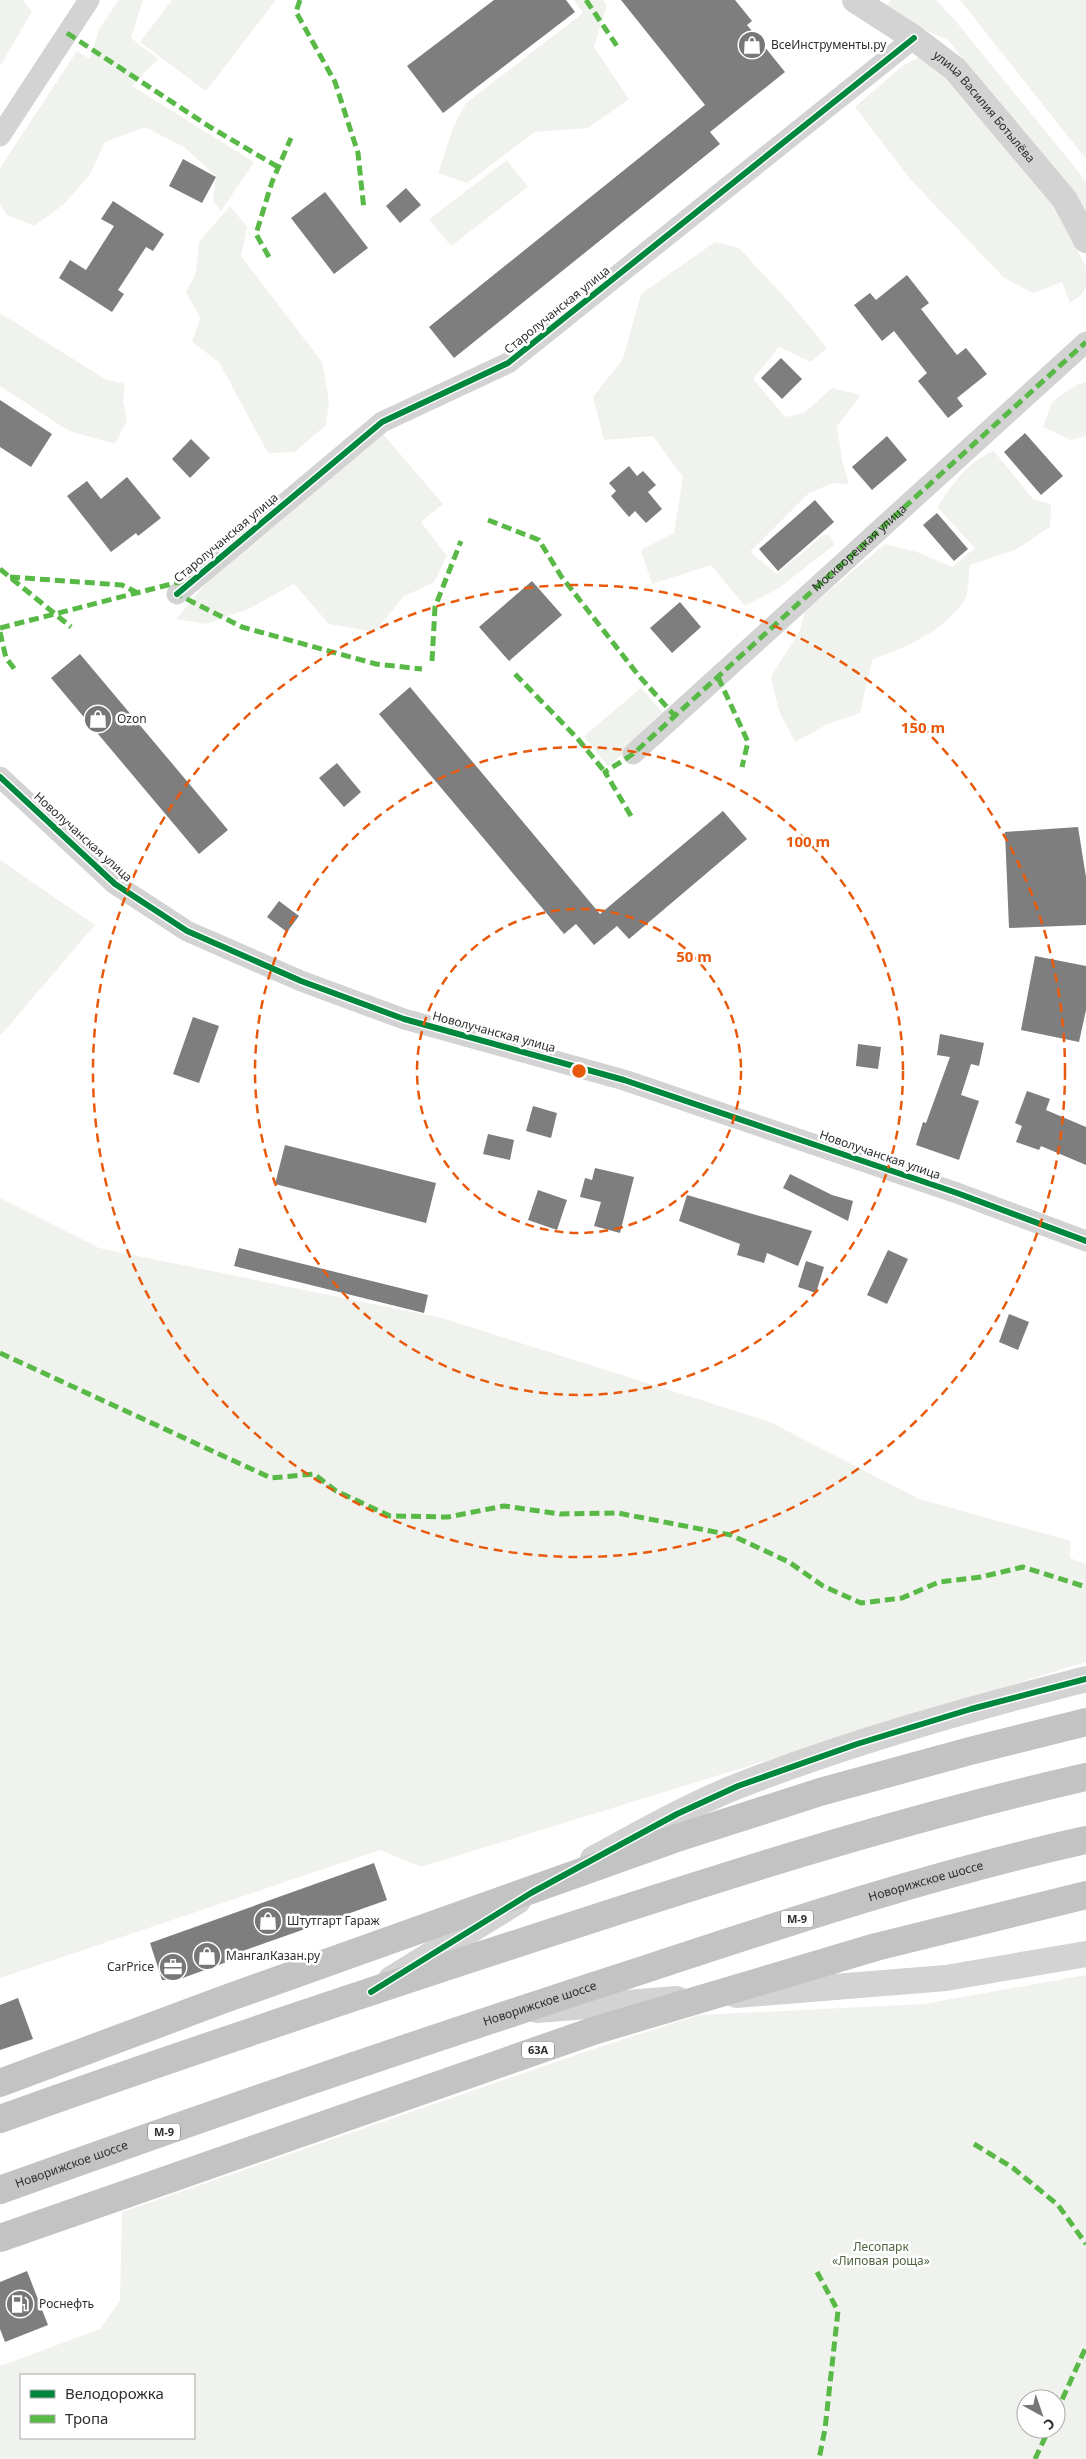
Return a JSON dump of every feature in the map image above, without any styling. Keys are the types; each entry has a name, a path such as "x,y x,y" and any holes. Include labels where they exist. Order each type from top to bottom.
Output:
{"highway":[{"path":"0,2083 232,1997 674,1839 830,1790 970,1751 1086,1722"},
{"path":"0,2119 370,1992 752,1868 923,1819 1086,1778"},
{"name":"Новорижское шоссе","path":"0,2190 511,2012 825,1910 1038,1850 1086,1840"},
{"name":"63A","path":"0,2238 593,2031 876,1947 1086,1895"}],"street":[{"path":"0,136 89,0"},
{"name":"улица Василия Ботылёва","path":"855,0 914,38 955,69 1065,200 1086,240"},
{"name":"Старолучанская улица","path":"178,594 382,422 508,363 914,38"},
{"name":"Москворецкая улица","path":"633,754 1086,342"},
{"name":"Новолучанская улица","path":"0,777 114,884 187,931 301,981 404,1019 624,1080 948,1190 1086,1241"},
{"path":"370,1992 539,1888 677,1814 738,1786 857,1744 971,1709 1086,1679"},
{"path":"511,2012 946,1978 1086,1954"}],"green space":[{"path":"0,0 23,0 32,12 0,66"},
{"path":"119,0 143,0 131,38 158,59 132,86 254,162 221,211 213,201 216,176 184,147 145,127 105,142 89,176 64,204 34,226 7,215 0,204 0,168 77,51 90,59 99,29"},
{"path":"172,0 276,0 206,91 140,42"},
{"path":"574,0 603,0 607,5 594,47 629,99 588,128 535,132 467,183 438,173 453,128 466,103 583,13"},
{"path":"891,0 936,0 954,19 1086,181 1086,226 1068,196 948,40 919,27 886,6"},
{"path":"960,0 1086,0 1086,159"},
{"path":"920,57 947,74 1052,202 1086,267 1086,287 1081,295 1070,303 1062,282 1033,293 1004,278 911,180 855,107 904,65"},
{"path":"507,160 528,187 451,246 429,219"},
{"path":"230,206 247,227 241,256 322,362 329,401 326,425 295,452 268,453 219,362 192,342 200,318 186,292 196,273 199,242"},
{"path":"715,242 739,248 791,304 827,348 811,362 779,347 753,379 785,417 804,413 832,388 861,395 837,426 842,460 849,484 833,483 809,493 750,552 777,574 823,535 830,535 834,545 779,588 745,606 711,565 652,584 641,550 674,533 683,477 653,436 604,440 593,397 623,359 641,294"},
{"path":"0,313 105,379 125,384 123,401 127,421 115,444 69,431 0,386"},
{"path":"1086,382 1086,436 1071,440 1043,427 1052,402 1076,385"},
{"path":"383,434 443,504 421,522 447,556 434,582 403,597 375,632 329,624 294,584 248,609 206,624 176,619 212,576"},
{"path":"994,451 1033,499 1051,504 1050,527 1017,549 970,565 965,599 947,621 911,644 872,660 860,713 828,724 795,742 779,711 771,677 800,630 805,611 885,544 917,552 952,567 975,548 937,507 968,467"},
{"path":"641,688 666,716 608,766 584,736"},
{"path":"0,860 95,925 0,1036"},
{"path":"0,1198 99,1248 442,1318 770,1422 919,1499 1071,1541 1070,1558 1086,1564 1086,1662 421,1867 380,1850 0,1978"},
{"name":"Лесопарк «Липовая роща»","path":"1086,1975 1086,2459 0,2459 0,2366 100,2329 120,2301 122,2212 602,2046 699,2015 923,2004"}],"building":[{"path":"494,0 566,0 575,12 443,113 407,66"},
{"path":"621,0 735,0 752,21 747,25 785,72 710,132 720,144 454,358 429,327 705,105"},
{"path":"183,159 216,177 202,203 169,186"},
{"path":"406,188 421,205 400,223 386,206"},
{"path":"325,192 368,248 334,274 291,218"},
{"path":"113,201 164,234 153,251 146,247 118,290 124,294 112,312 59,278 70,260 86,270 114,226 101,219"},
{"path":"907,275 929,303 921,309 957,355 966,348 987,374 957,398 963,406 948,418 918,381 927,373 894,331 882,341 854,305 870,293 876,300"},
{"path":"781,358 802,379 782,399 761,378"},
{"path":"0,400 52,434 31,467 0,447"},
{"path":"1025,433 1063,476 1041,495 1004,452"},
{"path":"887,436 907,460 872,490 852,467"},
{"path":"191,439 210,458 190,478 172,459"},
{"path":"629,466 637,476 643,471 656,485 648,492 662,509 646,523 635,511 629,517 611,496 616,491 609,483"},
{"path":"127,477 161,518 138,536 136,533 111,552 67,496 87,481 101,499"},
{"path":"815,500 834,522 778,571 759,549"},
{"path":"937,513 968,549 954,561 923,525"},
{"path":"532,581 562,615 509,661 479,627"},
{"path":"680,602 701,627 672,653 650,628"},
{"path":"80,654 228,830 199,854 51,678"},
{"path":"410,687 600,914 723,811 747,839 629,939 617,926 594,945 576,924 564,934 379,714"},
{"path":"337,763 361,792 344,807 319,778"},
{"path":"1078,827 1086,877 1086,925 1009,928 1005,832"},
{"path":"279,901 299,916 287,932 267,917"},
{"path":"1035,956 1086,966 1086,1010 1079,1042 1021,1030"},
{"path":"193,1017 219,1026 199,1083 173,1074"},
{"path":"940,1034 984,1043 979,1066 971,1064 961,1095 979,1101 959,1160 916,1145 923,1122 926,1123 950,1057 937,1055"},
{"path":"858,1044 881,1047 878,1069 856,1066"},
{"path":"1027,1091 1050,1099 1046,1110 1086,1127 1086,1165 1041,1146 1039,1150 1016,1142 1022,1126 1015,1123"},
{"path":"533,1106 557,1113 551,1138 526,1131"},
{"path":"488,1134 514,1140 510,1160 483,1154"},
{"path":"285,1145 436,1183 426,1223 275,1184"},
{"path":"595,1168 634,1177 620,1233 594,1226 601,1202 580,1197 585,1178 592,1180"},
{"path":"790,1174 832,1195 853,1201 848,1221 783,1188"},
{"path":"538,1190 567,1200 557,1230 528,1220"},
{"path":"687,1195 812,1231 798,1266 767,1253 764,1263 737,1255 740,1244 679,1221"},
{"path":"239,1248 428,1295 424,1313 234,1266"},
{"path":"888,1250 908,1259 887,1304 867,1295"},
{"path":"806,1261 824,1267 816,1293 798,1287"},
{"path":"1009,1314 1029,1322 1018,1350 999,1342"},
{"name":"Штутгарт Гараж","path":"374,1863 387,1900 240,1952 224,1963 180,1979 162,1980 150,1943"},
{"path":"18,1998 33,2039 0,2050 0,2005"},
{"name":"Роснефть","path":"27,2271 48,2325 5,2342 0,2329 0,2282"}],"marked path":[{"path":"300,0 296,12 335,82 358,153 364,210"},
{"path":"586,0 617,46"},
{"path":"67,33 210,127 278,167"},
{"path":"269,257 256,234 272,182 291,138"},
{"path":"631,816 605,772 633,754 1086,342"},
{"path":"488,520 539,540 561,576 639,676 675,716"},
{"path":"432,661 435,607 461,541"},
{"path":"0,569 71,627"},
{"path":"10,577 122,585 138,593"},
{"path":"0,628 191,579"},
{"path":"180,591 177,594 242,627 376,664 422,669"},
{"path":"0,632 6,658 17,672"},
{"path":"515,674 577,738 605,772"},
{"path":"718,677 748,742 742,767"},
{"path":"0,1353 271,1478 314,1474 336,1491 390,1516 448,1517 504,1506 560,1514 618,1513 731,1535 789,1562 823,1586 861,1603 902,1598 939,1582 981,1577 1023,1567 1086,1587"},
{"path":"974,2144 1013,2168 1058,2205 1086,2244"},
{"path":"817,2272 838,2311 825,2429 819,2459"},
{"path":"1066,2391 1086,2347"},
{"path":"1035,2459 1044,2439"}],"cycle path":[{"path":"177,594 382,422 508,363 914,38"},
{"path":"0,777 115,884 187,931 301,981 404,1019 624,1080 957,1193 1086,1241"},
{"path":"371,1992 531,1893 677,1814 738,1786 857,1744 971,1709 1086,1679"}],"place":[{"name":"ВсеИнструменты.ру","path":"752,45"},
{"name":"Ozon","path":"98,719"},
{"name":"Штутгарт Гараж","path":"268,1921"},
{"name":"МангалКазан.ру","path":"207,1956"},
{"name":"CarPrice","path":"173,1967"},
{"name":"Роснефть","path":"20,2304"}]}
